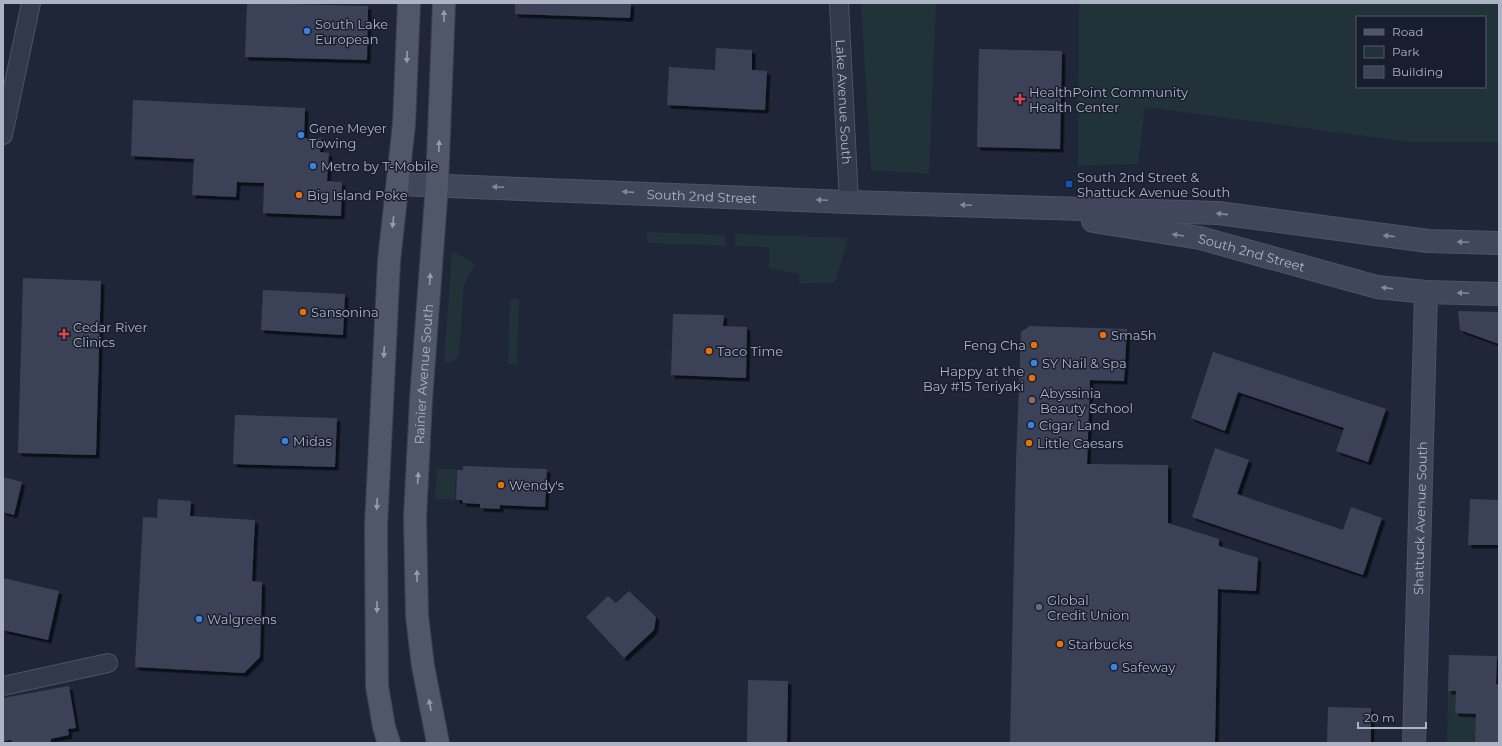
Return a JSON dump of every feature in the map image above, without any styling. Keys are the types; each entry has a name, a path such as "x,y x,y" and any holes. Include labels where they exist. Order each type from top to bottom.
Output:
{"main road":[{"path":"389,743 384,727 377,686 376,526 388,268 404,124 409,3"},
{"name":"Rainier Avenue South","path":"438,743 423,666 417,616 415,517 422,393 437,185 444,3"},
{"name":"South 2nd Street","path":"398,184 849,202 1218,213 1428,241 1499,244"},
{"name":"South 2nd Street","path":"1005,206 1200,238 1377,286 1426,292 1499,294"},
{"name":"Shattuck Avenue South","path":"1414,743 1426,292"}],"street":[{"path":"3,135 31,3"},
{"name":"Lake Avenue South","path":"839,3 849,202"},
{"path":"3,686 108,663"}],"green space":[{"path":"861,3 936,3 929,174 871,170"},
{"path":"1079,3 1499,3 1499,142 1410,142 1145,107 1138,164 1078,166"},
{"path":"647,232 725,235 725,246 647,243"},
{"path":"735,234 848,238 835,282 799,284 799,274 771,268 769,266 769,247 736,246"},
{"path":"452,251 475,264 464,285 459,354 453,361 444,362"},
{"path":"510,299 519,299 517,364 508,364"},
{"path":"437,469 456,469 455,500 435,499"},
{"path":"1448,691 1456,691 1455,713 1476,714 1475,743 1447,743"}],"building":[{"name":"South Lake European","path":"247,3 368,6 367,60 245,57"},
{"path":"515,3 631,3 630,18 515,14"},
{"path":"716,48 752,50 752,70 767,71 765,110 667,105 669,67 715,70"},
{"name":"HealthPoint Community Health Center","path":"979,49 1062,51 1060,149 977,147"},
{"path":"133,100 305,108 304,138 321,138 320,152 329,153 327,181 342,182 341,216 263,213 264,183 237,182 236,197 192,195 194,159 131,156"},
{"path":"23,278 101,281 96,455 18,453"},
{"name":"Sansonina","path":"263,290 345,294 343,335 261,330"},
{"path":"1458,311 1499,312 1499,344 1460,330"},
{"name":"Taco Time","path":"673,314 724,315 723,326 747,327 746,378 671,375"},
{"name":"Safeway","path":"1030,326 1127,329 1124,381 1090,380 1087,464 1168,465 1168,523 1219,539 1219,546 1258,558 1256,591 1218,589 1215,743 1010,743 1016,463 1021,332"},
{"path":"1213,352 1386,409 1368,462 1336,451 1344,428 1238,392 1225,431 1191,418"},
{"name":"Midas","path":"235,415 337,418 335,467 233,464"},
{"path":"1215,448 1249,460 1237,494 1343,530 1351,507 1382,518 1363,575 1192,517"},
{"name":"Wendy's","path":"463,466 547,469 545,507 500,505 500,509 480,508 480,504 463,503 462,500 456,500 457,470 463,470"},
{"path":"3,477 22,482 14,515 3,512"},
{"name":"Walgreens","path":"158,499 191,501 190,516 255,520 252,581 262,582 260,657 244,673 135,667 143,517 157,518"},
{"path":"1470,499 1499,500 1499,545 1468,545"},
{"path":"3,578 59,591 48,640 3,630"},
{"path":"629,591 656,617 654,630 624,658 586,617 608,596 616,603"},
{"path":"1449,655 1497,656 1496,684 1499,685 1499,743 1475,743 1476,714 1455,713 1456,691 1448,691"},
{"path":"748,680 788,681 787,743 747,743"},
{"path":"69,686 76,728 68,729 69,735 51,739 51,742 48,743 12,743 11,740 3,741 3,698"},
{"path":"1328,707 1371,708 1371,743 1327,743"}],"place":[{"name":"South Lake European","path":"307,31"},
{"name":"HealthPoint Community Health Center","path":"1020,99"},
{"name":"Gene Meyer Towing","path":"301,135"},
{"name":"Metro by T-Mobile","path":"313,166"},
{"name":"South 2nd Street & Shattuck Avenue South","path":"1069,184"},
{"name":"Big Island Poke","path":"299,195"},
{"name":"Sansonina","path":"303,312"},
{"name":"Cedar River Clinics","path":"64,334"},
{"name":"Sma5h","path":"1103,335"},
{"name":"Feng Cha","path":"1034,345"},
{"name":"Taco Time","path":"709,351"},
{"name":"SY Nail & Spa","path":"1034,363"},
{"name":"Happy at the Bay #15 Teriyaki","path":"1032,378"},
{"name":"Abyssinia Beauty School","path":"1032,400"},
{"name":"Cigar Land","path":"1031,425"},
{"name":"Midas","path":"285,441"},
{"name":"Little Caesars","path":"1029,443"},
{"name":"Wendy's","path":"501,485"},
{"name":"Global Credit Union","path":"1039,607"},
{"name":"Walgreens","path":"199,619"},
{"name":"Starbucks","path":"1060,644"},
{"name":"Safeway","path":"1114,667"}]}
